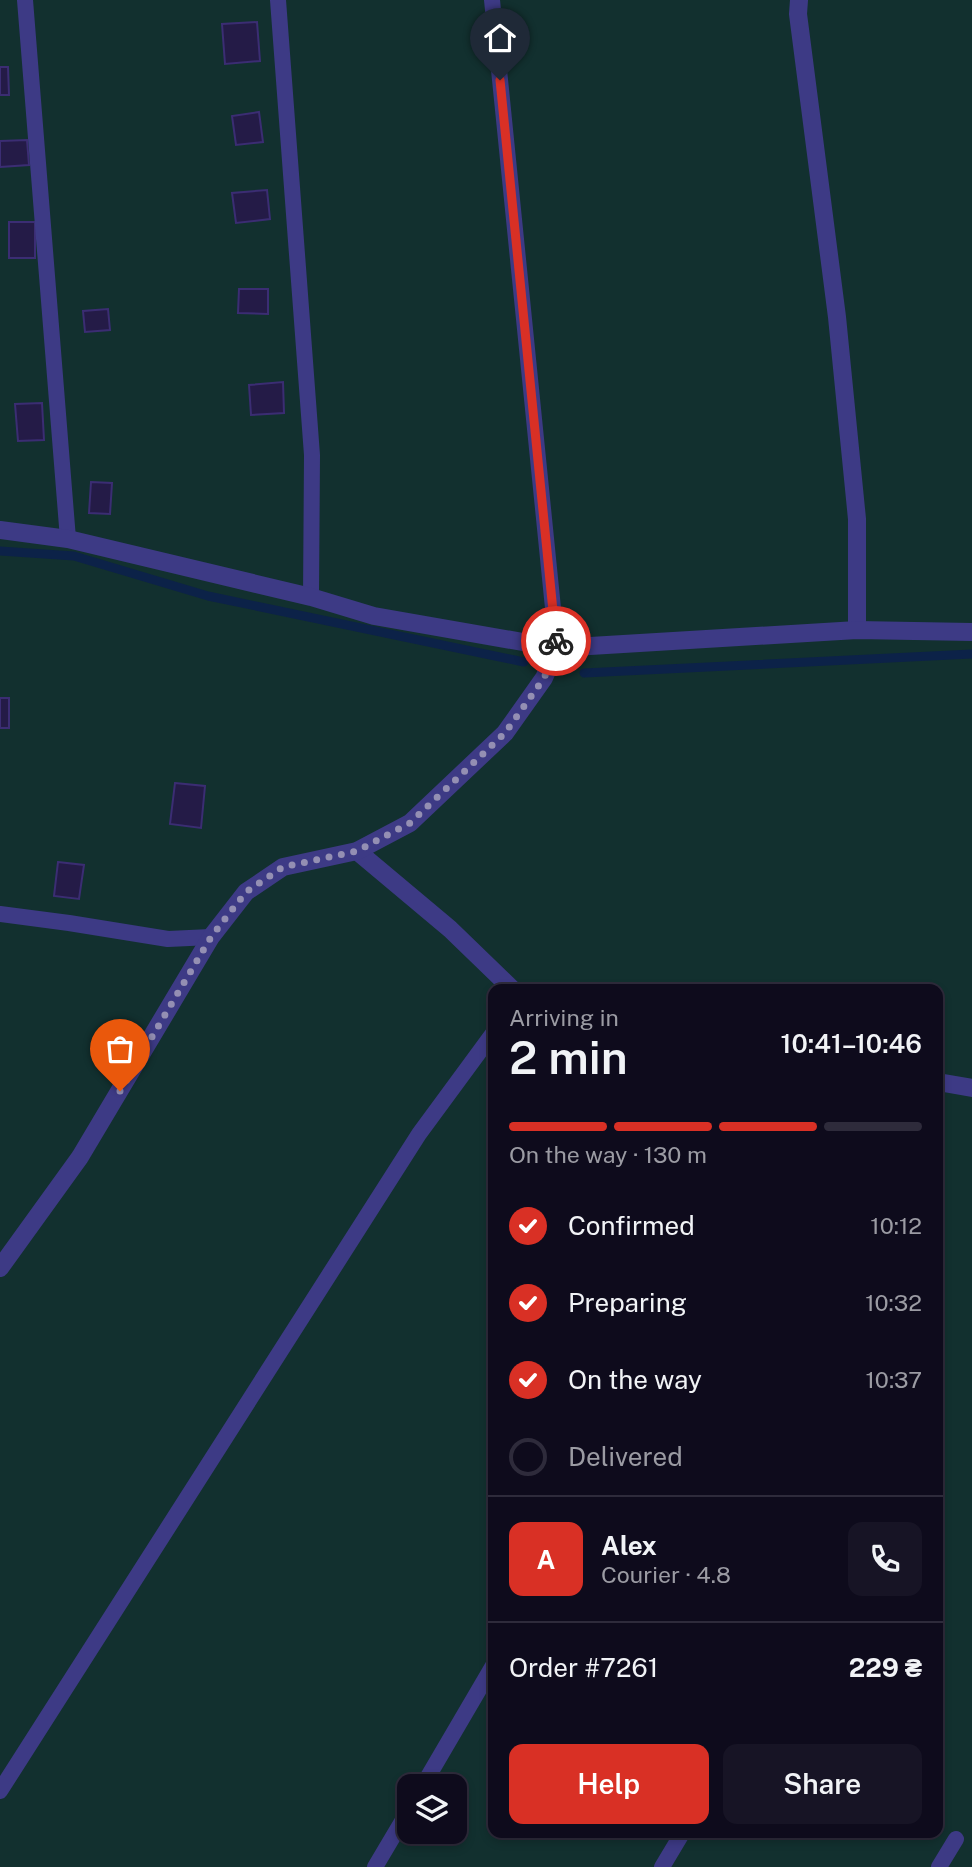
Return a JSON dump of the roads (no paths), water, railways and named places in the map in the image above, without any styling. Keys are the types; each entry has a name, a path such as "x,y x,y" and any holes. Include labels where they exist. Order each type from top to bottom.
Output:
{"street":[{"path":"799,0 798,14 836,317 857,519 857,630"},
{"path":"0,530 68,539 311,597 374,616 557,648 857,630 972,632"},
{"path":"0,1268 80,1157 211,937 246,892 283,867 357,851 410,823 505,733 544,678 557,648"},
{"path":"357,851 450,929 507,984"},
{"path":"943,1083 972,1088"}],"lane":[{"path":"25,0 68,539"},
{"path":"278,0 312,455 311,597"},
{"path":"492,0 557,648"},
{"path":"0,914 168,939 211,937"},
{"path":"0,1791 419,1133 488,1040"},
{"path":"430,1774 488,1674"},
{"path":"375,1867 397,1830"},
{"path":"662,1867 679,1838"},
{"path":"939,1867 956,1839"}],"waterway":[{"path":"0,551 74,556 208,596 524,662"},
{"path":"584,673 972,654"}]}
